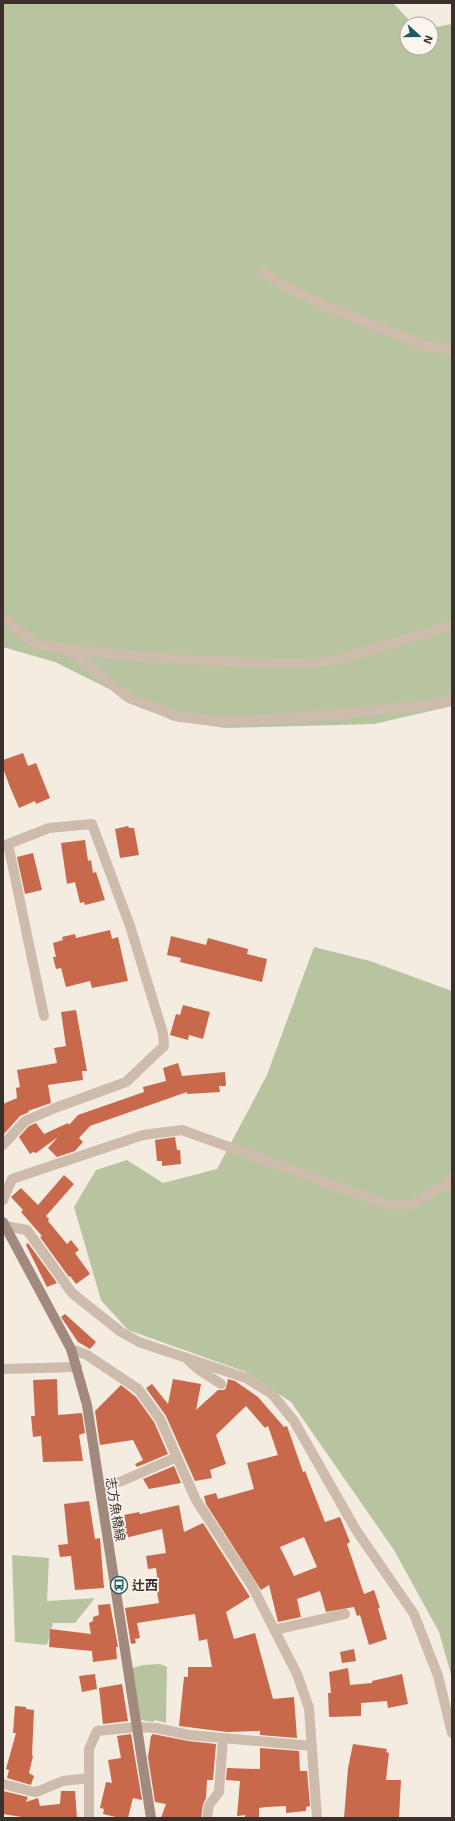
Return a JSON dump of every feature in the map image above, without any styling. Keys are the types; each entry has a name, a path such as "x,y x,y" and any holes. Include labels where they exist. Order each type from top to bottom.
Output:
{"main road":[{"name":"志方魚橋線","path":"4,1224 71,1349 87,1405 151,1818"}],"street":[{"path":"263,272 284,286 323,305 425,346 452,350"},
{"path":"3,618 37,645 119,655 228,662 294,664 334,661 437,630 452,624"},
{"path":"65,648 129,698 179,717 217,721 287,719 428,705 452,700"},
{"path":"3,1145 25,1121 55,1108 126,1082 164,1046 162,1032 130,926 92,824 49,828 6,845 44,1016"},
{"path":"3,1200 12,1179 144,1135 182,1130 388,1205 412,1204 445,1185 452,1177"},
{"path":"4,1224 27,1230 72,1293 122,1332 139,1342 246,1378 272,1394 294,1421 356,1530 414,1614 438,1676 452,1733"},
{"path":"71,1349 87,1355 138,1389 160,1419 196,1500 252,1586 297,1674 309,1708 317,1818"},
{"path":"184,1357 198,1369 221,1384"},
{"path":"3,1369 77,1367"},
{"path":"100,1488 122,1481 177,1457"},
{"path":"274,1630 345,1614"},
{"path":"89,1818 90,1749 97,1731 137,1727 156,1728 189,1735 312,1746"},
{"path":"208,1818 209,1805 219,1792 223,1738"},
{"path":"3,1784 34,1792 63,1781 89,1778"}],"green space":[{"path":"3,3 393,3 405,16 399,16 399,56 439,56 439,26 452,24 452,706 374,724 225,728 171,720 55,662 3,647"},
{"path":"314,947 370,961 452,991 452,1678 439,1632 394,1550 291,1402 246,1372 128,1330 101,1300 74,1207 96,1170 127,1160 163,1183 217,1169 267,1075"},
{"path":"12,1555 49,1558 47,1601 95,1598 75,1623 53,1623 47,1645 15,1642"},
{"path":"160,1664 167,1667 166,1723 155,1720 153,1722 141,1720 132,1668 143,1665"}],"building":[{"path":"23,753 28,766 36,763 50,798 36,804 35,801 19,808 3,768 3,760"},
{"path":"128,826 129,828 134,828 139,855 120,858 115,829"},
{"path":"85,840 88,861 91,860 93,873 96,872 105,900 85,905 84,902 80,903 75,882 67,884 61,843"},
{"path":"33,853 42,890 25,894 17,857"},
{"path":"110,930 112,939 118,937 128,981 92,988 90,981 66,987 61,968 56,969 53,957 56,957 53,943 63,940 62,937 75,934 76,938"},
{"path":"171,936 206,945 208,938 248,949 247,954 267,959 262,982 180,962 181,958 167,955"},
{"path":"183,1005 210,1012 203,1039 189,1035 188,1040 170,1035 176,1014 180,1015"},
{"path":"76,1010 87,1071 82,1071 83,1080 48,1085 51,1103 28,1111 29,1112 20,1116 3,1135 3,1104 17,1098 16,1088 20,1087 17,1070 57,1063 54,1048 66,1046 61,1012"},
{"path":"178,1063 182,1076 225,1072 226,1086 219,1086 220,1092 187,1094 187,1092 90,1126 79,1138 83,1142 75,1151 57,1157 48,1148 58,1137 36,1153 33,1152 30,1154 19,1137 29,1126 36,1123 44,1134 68,1123 69,1125 78,1115 144,1092 143,1087 166,1081 163,1068"},
{"path":"175,1137 177,1150 180,1150 181,1164 162,1166 162,1161 157,1161 155,1140"},
{"path":"64,1175 74,1184 46,1216 49,1219 48,1221 67,1244 71,1240 79,1250 75,1253 90,1274 76,1284 70,1276 69,1277 40,1237 42,1236 21,1212 23,1210 11,1197 21,1188 38,1205"},
{"path":"28,1243 57,1283 47,1287 26,1245"},
{"path":"65,1314 96,1342 90,1349 78,1342 61,1317"},
{"path":"57,1379 58,1415 82,1413 85,1433 79,1435 83,1461 43,1462 41,1436 33,1437 31,1416 35,1416 33,1380"},
{"path":"173,1379 201,1384 196,1410 218,1390 224,1390 228,1379 235,1381 258,1397 284,1427 287,1426 303,1472 305,1471 325,1522 340,1517 350,1542 347,1544 364,1594 374,1590 387,1639 369,1645 360,1615 357,1616 354,1607 326,1612 320,1591 297,1599 301,1617 278,1622 269,1585 261,1590 206,1504 204,1496 216,1493 218,1499 254,1489 247,1463 278,1455 268,1426 265,1428 246,1406 216,1435 226,1464 210,1470 212,1478 195,1481 166,1416 146,1388 152,1384 168,1404","holes":["304,1537 317,1567 294,1576 280,1547"]},
{"path":"121,1385 136,1397 154,1422 168,1454 137,1467 135,1464 143,1460 133,1440 100,1445 95,1411"},
{"path":"174,1466 181,1483 149,1489 143,1479"},
{"path":"89,1501 95,1539 100,1538 104,1588 75,1590 71,1556 60,1557 58,1545 68,1544 64,1504"},
{"path":"179,1505 184,1532 203,1523 250,1597 226,1612 234,1639 255,1633 273,1699 294,1697 297,1738 260,1735 260,1731 227,1732 179,1726 184,1677 188,1677 188,1667 212,1667 207,1639 199,1641 195,1614 137,1623 140,1638 135,1639 136,1643 131,1644 125,1608 159,1603 156,1568 148,1569 146,1556 166,1553 162,1529 121,1539 118,1526 126,1524 124,1515 139,1512 140,1514"},
{"path":"110,1604 118,1647 116,1647 117,1659 93,1662 92,1651 49,1647 50,1629 91,1634 89,1623 93,1621 93,1617 99,1615 98,1605"},
{"path":"354,1649 356,1661 342,1663 340,1652"},
{"path":"348,1668 350,1685 372,1683 372,1681 402,1674 408,1704 388,1708 387,1701 361,1703 361,1716 329,1717 328,1693 331,1693 329,1672"},
{"path":"95,1674 97,1689 82,1692 79,1676"},
{"path":"122,1684 128,1721 103,1724 99,1688"},
{"path":"15,1706 26,1707 26,1709 34,1710 33,1756 29,1773 34,1776 31,1785 7,1778 9,1770 6,1769 16,1733 13,1733"},
{"path":"131,1734 142,1800 133,1798 128,1818 120,1818 103,1814 104,1809 100,1808 106,1782 112,1783 108,1760 121,1758 117,1736"},
{"path":"153,1734 188,1741 216,1744 213,1780 207,1780 206,1798 203,1804 201,1818 161,1818 166,1804 155,1802 148,1757 151,1736"},
{"path":"353,1744 387,1749 386,1752 389,1753 386,1780 401,1780 399,1818 344,1818 348,1768"},
{"path":"260,1748 299,1751 300,1771 307,1771 310,1806 306,1807 306,1811 286,1813 286,1806 266,1807 259,1808 259,1818 245,1818 245,1815 237,1816 240,1781 226,1780 227,1768 260,1769"},
{"path":"3,1791 28,1797 26,1802 38,1798 40,1806 60,1804 61,1791 75,1791 77,1818 28,1818 3,1814"}],"place":[{"name":"辻西","path":"119,1585"}]}
